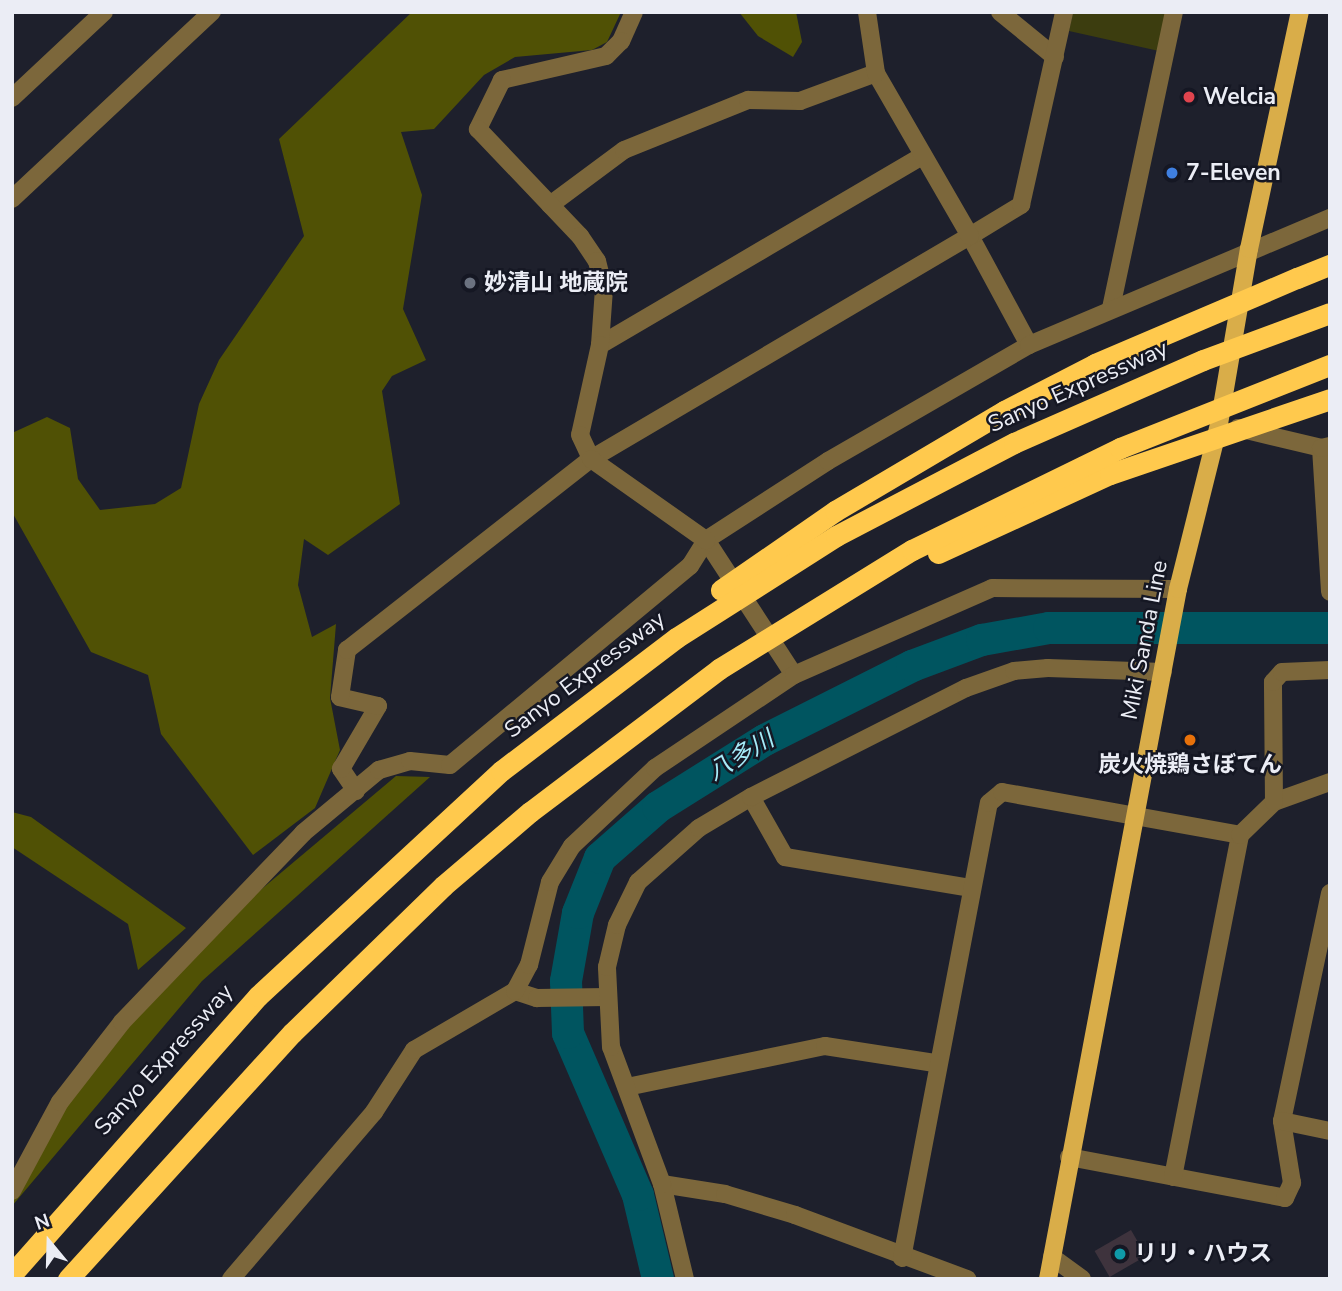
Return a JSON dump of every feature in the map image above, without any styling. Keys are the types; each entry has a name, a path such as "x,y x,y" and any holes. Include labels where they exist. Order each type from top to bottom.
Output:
{"highway":[{"path":"501,771 669,628 835,512 1095,364 1330,266"},
{"name":"Sanyo Expressway","path":"12,1274 249,1006 408,853 501,771 676,638 836,536 1025,438 1202,360 1330,313"},
{"path":"68,1279 292,1032 443,886 530,812 719,669 912,550 1120,448 1330,365"},
{"path":"530,812 756,657 920,561 1110,474 1330,399"}],"main road":[{"name":"Miki Sanda Line","path":"1048,1279 1177,593 1219,424 1249,249 1300,12"}],"street":[{"path":"12,98 104,12"},
{"path":"12,199 212,12"},
{"path":"634,12 621,41 606,56 502,80 480,115 484,141 550,205 597,261 604,289 600,345 580,435 591,459 706,540 794,675"},
{"path":"867,12 876,73 1029,345"},
{"path":"1000,12 1055,57"},
{"path":"356,791 341,769 378,706 340,697 347,650 591,459 1021,205 1064,12"},
{"path":"1111,308 1174,12"},
{"path":"550,205 624,150 748,100 800,101 876,73"},
{"path":"600,345 922,156"},
{"path":"12,1191 60,1102 122,1022 303,833 379,770 410,761 450,765 690,566 706,540 1029,345 1249,249 1330,218"},
{"path":"1219,424 1325,447 1330,592"},
{"path":"231,1279 374,1112 414,1050 514,991 529,965 550,882 572,846 655,768 794,675 992,588 1177,593"},
{"path":"685,1279 662,1184 611,1047 607,997 617,925 638,882 699,828 751,796 946,698 1014,671 1163,668"},
{"path":"1274,802 1273,682 1282,672 1330,670"},
{"path":"1172,1177 1240,835 1274,802 1330,782"},
{"path":"902,1258 935,1063 989,803 1002,792 1136,814 1240,835"},
{"path":"751,796 785,857 971,888"},
{"path":"1069,1157 1285,1198 1292,1183 1282,1121 1330,893"},
{"path":"514,991 537,998 607,997"},
{"path":"627,1087 825,1046 935,1063"},
{"path":"1282,1121 1330,1131"},
{"path":"662,1184 725,1194 795,1215 902,1258 967,1279"},
{"path":"1052,1257 1082,1279"}],"shaded area":[{"path":"412,12 621,12 607,42 592,50 515,57 484,75 434,129 401,132 422,195 403,309 426,360 392,376 382,391 400,504 328,555 304,539 298,585 312,637 336,624 330,698 340,750 315,808 253,855 161,734 148,675 91,652 12,512 12,433 47,417 70,428 78,479 100,510 155,504 181,488 199,404 219,360 304,236 279,139"},
{"path":"739,12 796,12 802,42 793,57 758,36"},
{"path":"1073,12 1168,12 1159,51 1069,31"},
{"path":"396,776 430,777 202,981 12,1206 12,1195 71,1092 213,930"},
{"path":"12,812 31,817 186,928 138,970 128,924 12,847"}],"building":[{"name":"リリ・ハウス","path":"1131,1230 1146,1256 1110,1277 1095,1251"}],"waterway":[{"name":"八多川","path":"658,1279 638,1195 568,1033 566,981 578,913 600,858 658,807 765,740 912,666 982,640 1049,628 1330,628"}],"place":[{"name":"Welcia","path":"1189,97"},
{"name":"7-Eleven","path":"1172,173"},
{"name":"妙清山 地蔵院","path":"470,283"},
{"name":"炭火焼鶏さぼてん","path":"1190,740"},
{"name":"リリ・ハウス","path":"1120,1254"}]}
